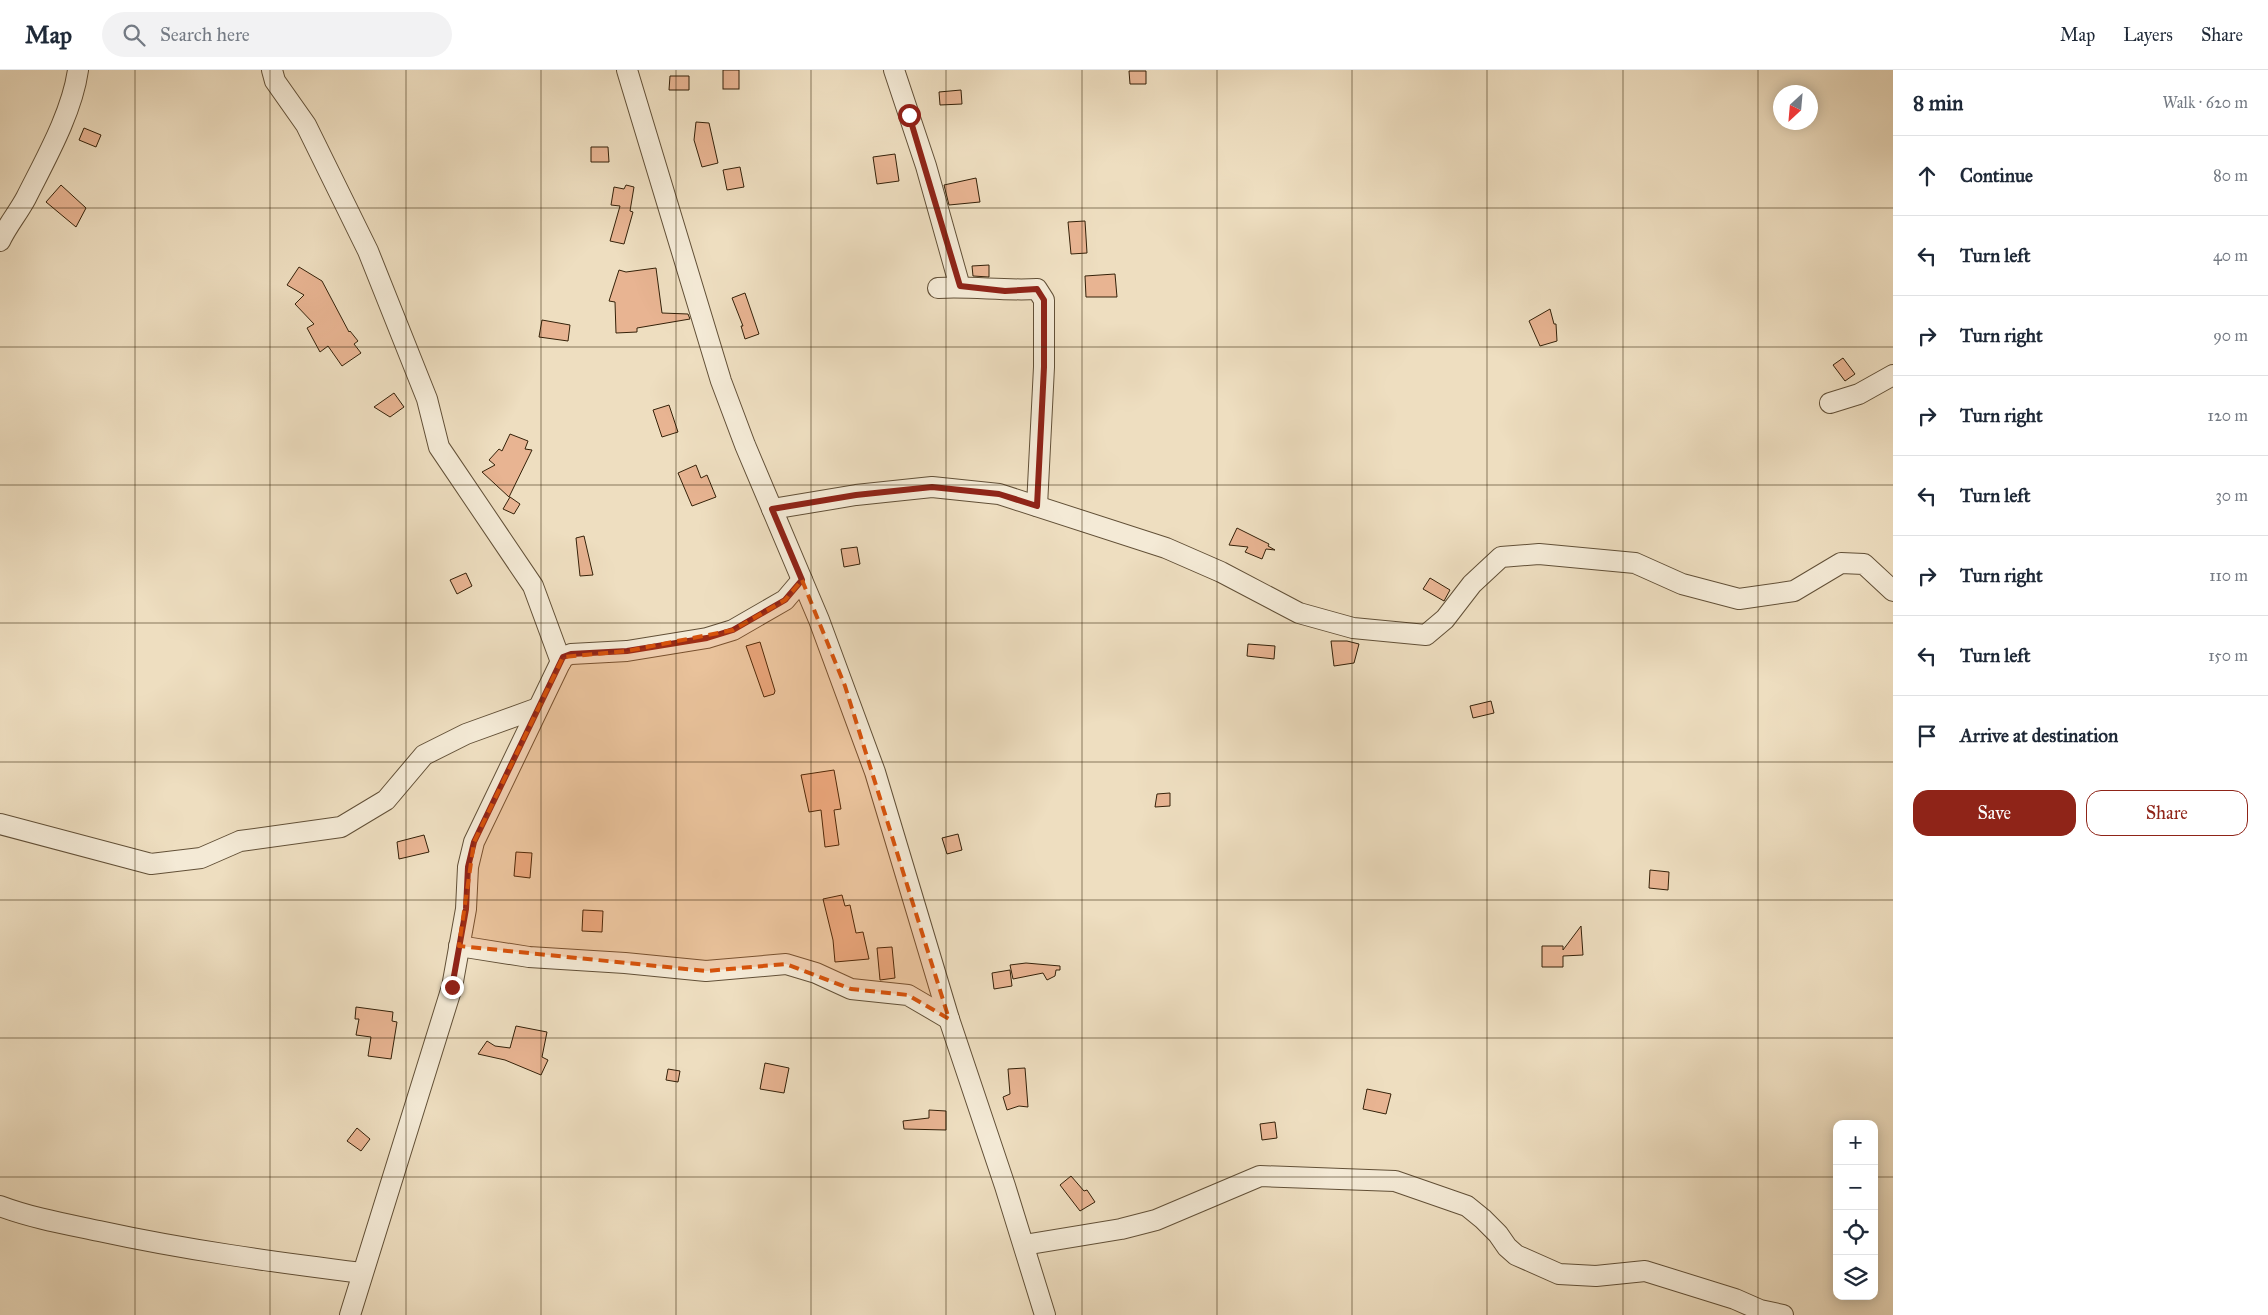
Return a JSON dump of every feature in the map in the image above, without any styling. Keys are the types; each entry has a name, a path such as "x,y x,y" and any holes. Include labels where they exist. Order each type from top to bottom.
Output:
{"street":[{"path":"0,241 25,199 50,148 67,107 78,70"},
{"path":"272,70 275,81 306,125 368,252 427,399 438,447 533,586 561,662"},
{"path":"627,70 722,381 772,509 845,686 875,772 949,1019 1024,1245 1045,1315"},
{"path":"894,70 926,166 960,286"},
{"path":"938,288 960,286 1005,291 1037,289 1044,300 1044,367 1037,506"},
{"path":"1830,403 1859,394 1893,375"},
{"path":"772,509 856,495 932,487 999,494 1166,548 1221,572 1299,613 1354,628 1426,636 1445,619 1472,584 1501,557 1539,554 1635,562 1682,584 1739,599 1794,591 1841,563 1864,564 1893,591"},
{"path":"350,1315 452,987 466,909 468,867 474,842 563,657 571,654 627,651 707,638 733,630 785,600 802,580"},
{"path":"0,824 151,864 201,858 240,841 341,827 386,800 424,755 466,734 538,708"},
{"path":"459,946 529,957 625,962 706,971 786,964 816,973 851,989 908,995 949,1019"},
{"path":"1024,1245 1121,1229 1156,1220 1260,1176 1395,1181 1467,1206 1488,1224 1507,1248 1516,1255 1559,1274 1596,1276 1645,1271 1735,1299 1760,1310 1783,1315"},
{"path":"0,1206 22,1214 125,1237 268,1262 362,1273"}],"highlighted area":[{"path":"802,580 845,686 949,1019 908,995 851,989 786,964 706,971 459,946 474,842 563,657 627,651 733,630 785,600"}],"building":[{"path":"723,70 739,70 739,89 723,89"},
{"path":"1129,71 1146,71 1146,84 1130,84"},
{"path":"670,76 689,76 689,90 669,90"},
{"path":"961,90 962,104 940,105 939,92"},
{"path":"696,122 709,123 718,163 702,167 694,140"},
{"path":"84,128 101,135 96,147 79,140"},
{"path":"591,147 608,147 609,162 591,162"},
{"path":"895,154 899,181 877,184 873,157"},
{"path":"740,167 744,187 727,190 723,170"},
{"path":"976,178 980,202 949,205 944,185"},
{"path":"61,185 86,208 76,227 46,202"},
{"path":"626,185 634,187 630,211 633,212 624,244 610,241 620,206 611,205 614,187 624,189"},
{"path":"1085,221 1087,253 1071,254 1068,222"},
{"path":"989,265 989,277 973,276 972,266"},
{"path":"299,267 322,281 349,332 358,341 354,344 361,353 342,366 328,346 320,352 307,328 314,324 295,304 304,295 287,285"},
{"path":"656,268 662,313 688,314 690,319 637,328 637,332 616,333 615,302 609,301 619,270 626,272"},
{"path":"1115,274 1117,297 1086,297 1085,276"},
{"path":"745,293 759,334 745,339 741,326 743,326 732,298"},
{"path":"1550,309 1554,324 1556,324 1557,341 1540,346 1529,321"},
{"path":"542,320 570,325 568,341 539,337"},
{"path":"1843,358 1855,374 1845,381 1833,365"},
{"path":"394,393 404,407 390,417 374,407"},
{"path":"669,405 678,432 662,437 653,410"},
{"path":"510,434 528,441 525,449 532,450 509,497 482,472 495,465 489,460 499,449 502,451"},
{"path":"696,465 701,478 707,475 716,497 692,506 678,473"},
{"path":"510,497 520,504 514,514 503,509"},
{"path":"1237,528 1269,544 1268,546 1275,550 1266,549 1262,559 1245,552 1248,547 1229,545"},
{"path":"584,536 593,575 580,576 576,538"},
{"path":"857,547 860,564 844,567 841,549"},
{"path":"466,573 472,586 457,594 450,580"},
{"path":"1430,578 1450,590 1444,601 1423,589"},
{"path":"1331,641 1347,641 1359,644 1354,663 1334,666"},
{"path":"760,642 775,691 774,694 764,697 746,646"},
{"path":"1248,644 1275,646 1274,659 1247,656"},
{"path":"1491,701 1494,713 1473,718 1470,706"},
{"path":"834,770 841,809 834,810 839,845 825,847 821,810 809,812 801,775"},
{"path":"1170,793 1170,806 1155,807 1157,794"},
{"path":"958,834 962,850 947,854 942,838"},
{"path":"424,835 429,852 399,859 397,842"},
{"path":"516,852 532,853 530,878 514,876"},
{"path":"1650,870 1669,872 1668,890 1649,888"},
{"path":"842,895 845,906 850,905 856,933 863,932 869,959 835,962 833,940 823,899"},
{"path":"583,910 603,911 602,932 582,931"},
{"path":"1581,926 1583,955 1563,956 1563,967 1542,967 1542,946 1563,946 1563,950"},
{"path":"892,947 895,978 880,980 877,948"},
{"path":"1026,963 1060,966 1060,970 1056,970 1055,976 1047,980 1043,973 1013,979 1010,965"},
{"path":"1010,970 1012,986 994,989 992,973"},
{"path":"356,1007 393,1012 392,1021 397,1022 391,1059 368,1056 371,1037 356,1035 359,1019 355,1019"},
{"path":"516,1026 547,1032 542,1057 548,1060 541,1075 505,1060 478,1054 487,1041 495,1046 510,1048"},
{"path":"765,1063 789,1068 784,1093 760,1089"},
{"path":"1025,1068 1028,1107 1019,1106 1007,1110 1003,1097 1010,1094 1008,1069"},
{"path":"668,1069 680,1071 678,1082 666,1080"},
{"path":"1367,1089 1391,1094 1386,1114 1363,1109"},
{"path":"929,1110 946,1111 946,1130 904,1129 903,1121 929,1118"},
{"path":"1275,1122 1277,1138 1262,1140 1260,1124"},
{"path":"357,1128 370,1139 361,1151 347,1141"},
{"path":"1071,1176 1084,1191 1087,1190 1095,1202 1080,1211 1060,1185"}],"route":[{"path":"452,987 466,909 468,867 474,842 563,657 571,654 627,651 683,640 707,638 733,630 785,600 802,580 772,509 856,495 932,487 999,494 1037,506 1041,451 1040,411 1044,367 1044,300 1037,289 1005,291 960,286 926,166 909,115"}]}
